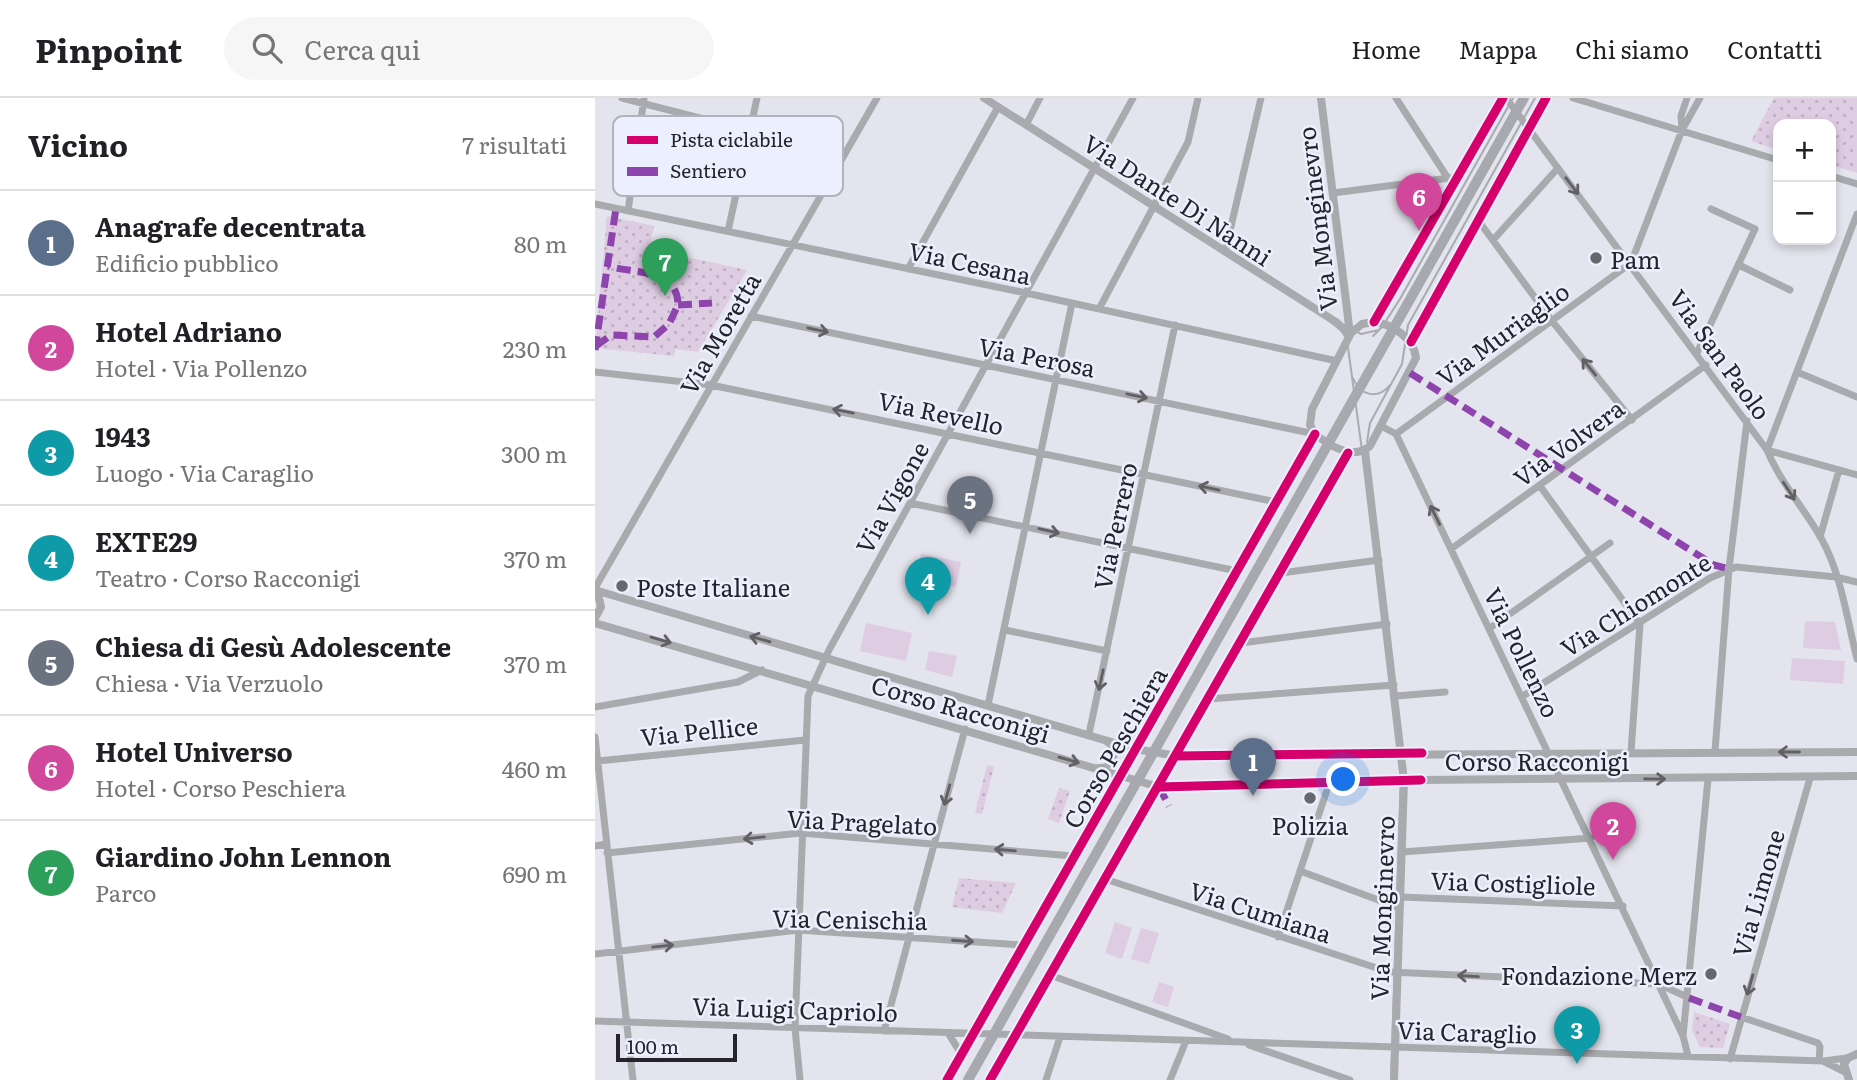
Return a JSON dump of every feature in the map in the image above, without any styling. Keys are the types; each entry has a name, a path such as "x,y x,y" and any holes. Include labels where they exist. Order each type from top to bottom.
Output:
{"main road":[{"name":"Corso Peschiera","path":"968,1080 1524,98"}],"street":[{"path":"622,98 644,100 698,116"},
{"path":"753,116 757,98"},
{"name":"Via Moretta","path":"844,155 877,98"},
{"name":"Via Dante Di Nanni","path":"984,98 1336,322 1350,335"},
{"path":"1026,125 1040,98"},
{"name":"Via Vigone","path":"825,658 1133,98"},
{"path":"1099,309 1188,142 1198,98"},
{"path":"1225,252 1261,98"},
{"name":"Via Monginevro","path":"1321,98 1350,335"},
{"path":"1396,98 1453,180"},
{"path":"1374,322 1453,180 1504,98"},
{"name":"Via San Paolo","path":"1504,98 1631,263 1767,450 1774,468 1820,537 1836,577 1857,659"},
{"path":"1411,342 1546,98"},
{"path":"1573,98 1773,158"},
{"path":"1682,130 1681,116 1687,98"},
{"path":"1631,263 1682,130 1700,98"},
{"path":"908,269 998,107"},
{"path":"1493,240 1558,168"},
{"path":"1836,178 1857,184"},
{"path":"1333,193 1453,180"},
{"path":"628,211 630,196"},
{"path":"728,231 735,196"},
{"name":"Via Moretta","path":"597,589 821,196"},
{"name":"Via Cesana","path":"595,204 1026,293 1337,361"},
{"path":"1697,353 1755,229 1711,209"},
{"path":"1857,214 1767,450 1857,475"},
{"path":"1478,220 1552,321 1632,420"},
{"name":"Via Muriaglio","path":"1396,434 1631,263"},
{"path":"1739,265 1790,290"},
{"path":"988,705 1072,303"},
{"name":"Via Perosa","path":"751,316 1315,433"},
{"path":"1374,322 1393,329 1411,342 1415,351 1414,364 1365,450 1348,453 1315,433 1310,425 1312,409 1350,335 1362,324 1374,322"},
{"name":"Via Perrero","path":"1089,734 1175,325"},
{"name":"Via Volvera","path":"1451,548 1706,365"},
{"name":"Via Revello","path":"595,372 711,385 1276,502"},
{"path":"1797,372 1857,397"},
{"path":"1715,751 1729,569 1747,420"},
{"path":"1381,426 1396,434"},
{"name":"Corso Peschiera","path":"947,1080 1315,433"},
{"name":"Via Pollenzo","path":"1396,434 1623,906 1683,1036 1688,1056"},
{"name":"Via Monginevro","path":"1365,450 1395,685 1404,782 1394,1080"},
{"path":"990,1080 1348,453"},
{"path":"1820,537 1839,470"},
{"path":"1540,486 1640,624 1631,752"},
{"path":"910,503 1237,571"},
{"path":"1490,628 1611,543"},
{"path":"1281,573 1379,560"},
{"name":"Via Chiomonte","path":"1523,696 1710,578 1729,569 1736,567 1836,577 1857,582"},
{"path":"595,621 601,607 597,589"},
{"name":"Corso Racconigi","path":"597,589 1135,749 1177,756 1857,752"},
{"name":"Corso Racconigi","path":"595,621 1159,787 1562,778 1857,776"},
{"path":"1241,643 1387,624"},
{"path":"1005,630 1107,651"},
{"path":"800,1080 795,1028 806,702 825,658"},
{"path":"595,707 738,682 762,670"},
{"path":"1208,699 1395,685"},
{"path":"1396,696 1445,692"},
{"path":"884,1031 965,729"},
{"path":"1095,768 1106,767 1114,758 1112,746 1105,739"},
{"path":"595,740 633,1080"},
{"name":"Via Pellice","path":"598,761 805,740"},
{"name":"Via Limone","path":"1730,1059 1810,778"},
{"path":"1683,1036 1689,998 1708,779"},
{"path":"1278,937 1329,784"},
{"name":"Via Pragelato","path":"607,853 801,833 1073,856"},
{"path":"1402,852 1591,838"},
{"path":"595,846 606,844"},
{"path":"1300,871 1400,908"},
{"name":"Via Cumiana","path":"1105,879 1278,937 1398,973 1659,984"},
{"name":"Via Costigliole","path":"1401,898 1623,906"},
{"name":"Via Cenischia","path":"595,954 798,930 1022,945"},
{"name":"Via Caraglio","path":"1050,975 1239,1042"},
{"path":"1659,984 1689,998"},
{"path":"1741,1017 1818,1043 1821,1061"},
{"name":"Via Luigi Capriolo","path":"595,1021 994,1034"},
{"path":"948,1033 962,1055"},
{"name":"Via Caraglio","path":"994,1034 1730,1059 1821,1061 1854,1054"},
{"path":"1045,1080 1060,1037"},
{"path":"1170,1080 1186,1041"},
{"path":"1239,1042 1350,1080"},
{"path":"1854,1054 1847,1075 1857,1079"},
{"name":"Via Caraglio","path":"1821,1061 1847,1075"}],"shaded area":[{"path":"1774,98 1857,98 1857,173 1836,167 1836,119 1773,119 1773,148 1751,141"},
{"path":"607,216 654,226 649,249 747,270 698,352 675,349 674,356 595,348"},
{"path":"921,554 961,562 956,587 916,578"},
{"path":"1805,621 1835,622 1841,650 1803,648"},
{"path":"866,623 912,633 906,661 860,651"},
{"path":"929,651 957,656 952,677 925,670"},
{"path":"1792,658 1845,661 1843,684 1790,680"},
{"path":"987,765 994,767 982,814 975,813"},
{"path":"1059,788 1070,791 1059,823 1048,819"},
{"path":"959,878 1016,883 1002,913 952,907"},
{"path":"1115,922 1132,928 1122,959 1105,953"},
{"path":"1141,928 1159,933 1149,964 1131,959"},
{"path":"1159,982 1174,987 1168,1007 1152,1002"},
{"path":"1694,1012 1730,1024 1723,1048 1700,1047 1692,1031"}],"tram line":[{"path":"981,98 1324,317 1341,330 1347,340 1377,561 1401,772 1391,1080"},
{"path":"1373,336 1400,299 1513,98"},
{"path":"1367,442 1370,423 1402,364 1408,325 1535,98"},
{"path":"1338,322 1361,334 1379,330"},
{"path":"1353,378 1360,389 1370,394 1380,393 1390,385"}],"marked path":[{"path":"595,350 616,208"},
{"path":"596,346 611,335 654,337 669,324 678,305 671,284 663,279 608,266"},
{"path":"678,305 712,303"},
{"path":"1410,373 1714,565 1729,569"},
{"path":"1159,787 1169,806"},
{"path":"1689,998 1741,1017"}],"cycle path":[{"path":"1374,322 1503,98"},
{"path":"1411,342 1546,98"},
{"path":"947,1080 1315,434"},
{"path":"990,1080 1348,453"},
{"path":"1177,756 1422,753"},
{"path":"1159,787 1421,780"}],"place":[{"name":"Hotel Universo","path":"1419,231"},
{"name":"Pam","path":"1596,258"},
{"name":"Giardino John Lennon","path":"665,296"},
{"name":"Chiesa di Gesù Adolescente","path":"970,534"},
{"name":"Poste Italiane","path":"622,586"},
{"name":"EXTE29","path":"928,615"},
{"name":"Anagrafe decentrata","path":"1253,796"},
{"name":"Polizia","path":"1310,798"},
{"name":"Hotel Adriano","path":"1613,860"},
{"name":"Fondazione Merz","path":"1711,974"},
{"name":"1943","path":"1577,1064"}]}
